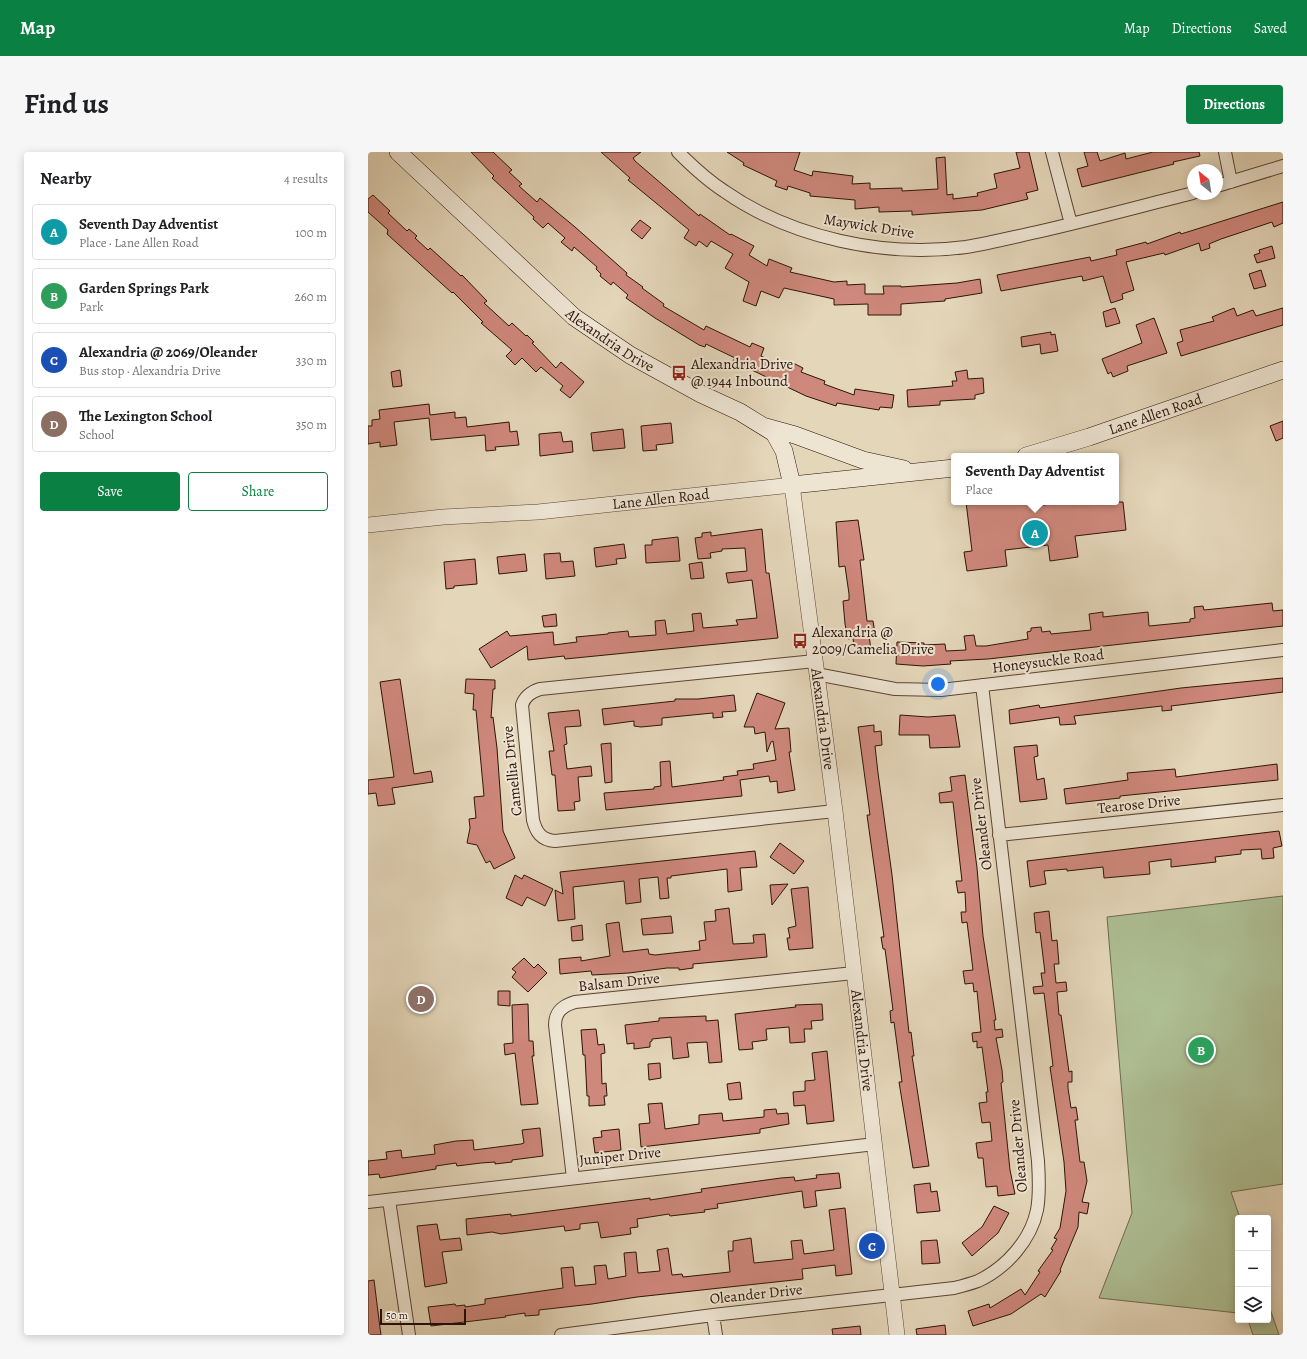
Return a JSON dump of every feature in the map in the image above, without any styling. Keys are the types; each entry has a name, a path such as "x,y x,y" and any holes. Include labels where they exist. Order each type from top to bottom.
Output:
{"main road":[{"name":"Alexandria Drive","path":"398,152 574,317 630,355 659,372 740,412 774,433 784,451 792,486"},
{"name":"Lane Allen Road","path":"1036,453 1096,435 1283,370"},
{"path":"766,427 795,435 863,460 917,472"},
{"name":"Lane Allen Road","path":"792,486 951,468"}],"street":[{"name":"Maywick Drive","path":"678,152 708,179 741,202 789,224 838,240 886,248 940,249 994,242 1187,195"},
{"path":"1052,152 1070,224"},
{"path":"1225,152 1231,182"},
{"path":"1223,184 1283,166"},
{"name":"Lane Allen Road","path":"368,525 443,517 538,512 792,486"},
{"name":"Alexandria Drive","path":"792,486 835,811 897,1335"},
{"name":"Honeysuckle Road","path":"816,667 894,689 941,690 1283,650"},
{"name":"Camellia Drive","path":"816,667 540,689 534,691 527,695 522,705 533,820 537,832 543,838 555,841 835,811"},
{"name":"Oleander Drive","path":"562,1335 713,1314 954,1288 977,1282 994,1272 1007,1262 1025,1240 1033,1225 1037,1210 1039,1189 1038,1161 982,685"},
{"name":"Tearose Drive","path":"999,835 1283,805"},
{"name":"Balsam Drive","path":"573,1178 555,1025 555,1018 562,1008 575,1002 854,973"},
{"name":"Juniper Drive","path":"368,1202 875,1144"},
{"path":"389,1200 409,1335"},
{"path":"713,1314 716,1335"}],"green space":[{"path":"1283,896 1283,1184 1231,1192 1239,1215 1235,1215 1235,1313 1099,1298 1132,1213 1107,917"},
{"path":"1271,1312 1279,1335 1253,1335 1249,1323 1271,1323"}],"building":[{"path":"471,152 493,152 512,170 509,172 522,184 519,186 537,202 540,198 575,227 627,273 626,275 664,304 663,306 704,330 706,326 750,347 752,343 764,348 761,356 786,368 789,361 803,368 801,372 825,381 824,384 854,395 855,389 894,395 892,408 880,407 879,410 837,403 836,406 806,396 733,361 735,358 706,344 705,347 699,345 626,298 628,295 613,282 611,285 600,276 601,274 596,269 597,267 574,247 572,251 561,242 565,238 548,223 543,228 533,219 534,217 492,178 494,176"},
{"path":"601,152 641,152 633,158 635,161 699,216 700,214 730,235 731,234 754,246 749,255 767,266 769,259 792,268 790,272 834,282 847,281 847,285 865,284 865,294 884,294 883,286 901,287 957,283 980,279 982,293 945,299 945,301 901,304 901,315 868,315 868,304 834,305 834,299 784,288 779,298 761,291 756,306 743,301 749,282 725,268 733,254 711,241 707,247 699,241 696,246 684,238 689,230 628,180 630,178"},
{"path":"727,152 800,152 794,170 812,176 813,171 853,176 852,184 870,183 870,189 902,188 902,191 938,189 936,158 945,157 947,195 953,194 953,199 978,196 977,193 997,188 994,174 1020,168 1016,152 1029,152 1038,190 1026,193 1028,199 982,210 912,215 912,211 879,212 879,207 855,209 855,200 810,196 810,193 788,186 787,190 775,186 777,181 743,165 744,163"},
{"path":"1084,152 1097,152 1100,161 1125,153 1126,159 1153,152 1199,152 1200,156 1082,187 1077,169 1088,166"},
{"path":"373,195 390,211 388,213 407,231 409,229 417,236 415,238 428,250 430,248 461,276 462,275 487,301 484,303 509,326 512,323 526,336 527,335 534,342 532,343 556,368 561,362 584,382 570,398 560,390 563,386 541,367 536,372 522,358 515,365 506,356 512,350 481,323 483,322 453,292 452,293 387,234 388,230 368,212 368,199"},
{"path":"1283,202 1283,223 1274,227 1272,222 1221,239 1209,244 1210,248 1201,251 1199,243 1165,255 1164,253 1126,262 1134,290 1122,294 1123,299 1111,303 1103,276 1083,281 1082,276 1001,291 997,275 1090,257 1091,261 1117,255 1116,250 1146,242 1147,244 1180,232 1181,234"},
{"path":"640,220 651,228 642,239 631,230"},
{"path":"1272,246 1275,258 1257,263 1254,255 1260,253 1259,250"},
{"path":"1261,270 1266,286 1254,289 1249,274"},
{"path":"1115,308 1120,323 1106,327 1103,312"},
{"path":"1234,308 1237,316 1253,310 1256,316 1283,308 1283,325 1181,356 1177,343 1183,341 1180,330 1214,321 1212,317"},
{"path":"1154,318 1167,353 1127,366 1128,371 1113,377 1111,372 1108,374 1102,359 1142,343 1136,325"},
{"path":"1051,332 1051,335 1055,334 1058,351 1041,354 1040,344 1022,347 1021,337"},
{"path":"400,370 402,386 393,387 391,372"},
{"path":"967,370 968,379 983,378 984,393 975,395 975,399 940,401 940,405 908,407 907,390 953,386 952,381 957,381 955,372"},
{"path":"429,404 430,415 455,412 455,418 466,417 467,427 509,422 510,432 517,431 519,445 495,447 496,450 486,451 485,435 431,440 429,418 394,422 397,445 380,447 380,442 368,444 368,426 372,426 372,420 380,419 379,410"},
{"path":"1283,421 1283,438 1276,441 1270,426"},
{"path":"671,423 673,443 656,445 657,450 643,451 641,426"},
{"path":"623,429 625,448 593,451 591,433"},
{"path":"561,432 563,442 572,441 573,452 540,456 539,434"},
{"path":"1119,502 1123,502 1126,530 1075,536 1078,557 1050,561 1048,545 1005,550 1007,566 967,571 964,552 972,551 966,505 1119,505"},
{"path":"858,520 864,560 860,560 867,621 873,621 875,633 869,634 871,651 855,654 853,638 848,639 845,624 843,601 849,600 849,594 845,566 839,567 836,522"},
{"path":"762,529 766,573 769,573 778,638 565,659 564,656 528,660 527,646 491,668 479,649 507,631 510,636 553,632 554,645 577,642 576,637 628,631 629,637 656,635 655,621 665,620 667,634 694,631 692,614 701,613 703,628 738,625 736,620 757,618 752,580 728,583 726,573 747,571 745,548 722,549 722,551 710,553 711,558 698,559 695,538 702,537 702,533 711,532 711,536"},
{"path":"678,537 680,561 646,563 645,545 652,545 652,540"},
{"path":"624,544 626,558 616,559 617,564 596,567 594,548"},
{"path":"560,553 561,562 573,561 575,576 546,579 544,554"},
{"path":"525,554 527,571 499,574 497,557"},
{"path":"475,559 477,584 454,586 454,588 446,589 444,562"},
{"path":"702,562 704,578 691,579 689,564"},
{"path":"1272,603 1273,611 1283,610 1283,626 988,659 950,661 951,664 923,666 896,664 897,642 924,643 924,645 945,644 946,651 966,650 964,636 974,635 976,646 986,646 1028,639 1027,632 1031,631 1031,628 1041,627 1042,632 1050,631 1051,634 1091,630 1089,614 1103,612 1103,617 1148,612 1149,626 1190,622 1190,619 1195,618 1194,607 1203,606 1204,610"},
{"path":"556,614 557,626 544,627 542,616"},
{"path":"1283,678 1283,692 1171,706 1172,710 1162,711 1162,706 1074,716 1076,724 1060,725 1059,717 1010,724 1009,710 1039,705 1040,708 1181,688"},
{"path":"400,679 414,774 431,771 433,782 392,788 395,804 378,806 376,793 368,794 368,780 394,777 380,682"},
{"path":"466,679 495,680 491,718 493,717 497,748 503,831 515,858 494,869 490,861 486,863 477,845 467,843 470,828 469,819 476,818 474,797 484,796 476,710 473,710 474,694 465,693"},
{"path":"757,693 785,703 775,729 789,728 791,752 789,752 795,790 778,793 777,781 770,782 769,776 740,780 742,796 606,810 604,793 654,789 654,787 661,786 660,762 670,761 672,787 724,780 723,777 738,775 737,771 754,769 753,764 776,760 773,741 771,742 767,752 765,732 755,734 754,727 744,727"},
{"path":"734,695 736,711 722,712 723,717 713,718 713,713 662,718 662,725 641,727 634,726 634,721 604,725 602,709 675,701 675,699 698,699"},
{"path":"579,710 581,726 565,727 567,744 564,745 567,769 591,766 592,776 578,777 580,801 574,802 575,810 558,811 555,775 552,775 549,751 554,751 548,713"},
{"path":"900,715 928,717 955,715 960,747 930,748 929,735 899,735"},
{"path":"874,725 874,732 881,731 882,745 875,746 892,875 909,1033 911,1032 914,1056 912,1056 929,1166 913,1168 899,1082 902,1082 894,1022 891,1023 890,1011 893,1010 885,949 883,949 881,937 884,937 867,815 870,815 858,727"},
{"path":"611,743 612,782 605,783 601,744"},
{"path":"1037,745 1038,756 1034,757 1037,780 1044,778 1047,799 1020,802 1014,747"},
{"path":"1277,764 1278,780 1120,796 1120,798 1066,804 1064,789 1128,780 1127,773 1175,769 1176,777"},
{"path":"965,775 977,868 983,936 996,1020 994,1020 995,1030 1002,1029 1003,1037 996,1038 1002,1070 1003,1082 1001,1083 1010,1170 1015,1194 998,1196 997,1186 986,1187 983,1158 978,1158 976,1143 992,1141 990,1122 982,1123 979,1103 987,1102 986,1092 988,1092 982,1047 977,1048 977,1041 973,1042 972,1033 981,1032 977,991 974,992 973,983 965,984 963,971 973,970 967,922 962,923 961,912 966,912 965,892 958,893 956,881 962,881 953,802 940,803 939,793 952,791 950,777"},
{"path":"1279,831 1282,846 1273,848 1274,858 1262,859 1261,849 1241,850 1241,854 1215,857 1216,862 1171,867 1171,859 1149,862 1150,874 1104,878 1103,867 1067,871 1067,869 1044,871 1046,884 1030,887 1027,861"},
{"path":"780,843 804,861 794,874 770,857"},
{"path":"755,851 757,867 740,868 742,890 728,892 727,869 671,876 671,878 667,878 669,898 660,899 658,877 639,879 641,902 626,904 624,881 573,887 575,919 558,921 555,890 563,894 560,872"},
{"path":"515,875 522,879 524,875 553,889 545,906 527,897 522,906 506,898"},
{"path":"788,884 772,905 770,885"},
{"path":"808,887 813,948 789,950 787,938 790,938 788,928 796,926 791,889"},
{"path":"729,908 733,944 754,943 753,935 765,934 767,957 693,964 693,968 679,970 679,968 667,968 629,973 592,975 591,971 560,974 559,959 581,957 581,961 610,956 606,924 619,922 623,952 648,949 649,954 655,955 700,950 699,941 706,940 704,922 716,921 715,910"},
{"path":"1049,911 1052,941 1057,940 1059,964 1054,964 1056,983 1066,982 1067,991 1057,992 1059,1015 1061,1015 1069,1072 1072,1071 1072,1082 1068,1082 1068,1088 1071,1108 1076,1107 1078,1120 1075,1120 1080,1162 1084,1162 1087,1181 1082,1202 1089,1203 1087,1214 1079,1212 1078,1227 1060,1270 1061,1271 1045,1297 1041,1294 1011,1314 973,1326 968,1311 989,1304 990,1308 1021,1289 1025,1295 1040,1272 1038,1271 1053,1250 1051,1249 1057,1239 1054,1238 1060,1228 1066,1191 1064,1162 1050,1067 1053,1066 1044,993 1034,994 1033,987 1043,986 1041,973 1045,973 1040,932 1036,933 1034,913"},
{"path":"671,916 673,933 643,935 641,919"},
{"path":"582,925 583,940 572,941 571,927"},
{"path":"524,958 534,968 538,964 547,973 528,992 512,977 516,972 512,969"},
{"path":"498,991 510,991 510,1006 498,1005"},
{"path":"528,1004 529,1041 533,1041 534,1056 532,1056 538,1104 521,1105 515,1053 505,1055 504,1044 513,1043 512,1005"},
{"path":"822,1004 823,1020 811,1021 812,1029 804,1029 805,1042 790,1043 789,1027 766,1029 767,1040 752,1042 753,1049 739,1050 735,1014 796,1007 795,1005"},
{"path":"706,1016 706,1021 718,1020 722,1062 709,1063 707,1042 687,1043 689,1057 673,1059 671,1037 652,1039 650,1042 650,1047 634,1049 634,1043 627,1044 625,1025 659,1021 659,1018"},
{"path":"596,1029 598,1045 604,1044 605,1053 601,1054 602,1084 606,1083 607,1096 604,1096 605,1105 589,1106 589,1096 587,1096 585,1055 583,1055 581,1030"},
{"path":"827,1051 834,1121 807,1124 805,1105 794,1106 793,1092 805,1091 805,1081 815,1080 812,1053"},
{"path":"660,1063 661,1078 649,1080 648,1064"},
{"path":"740,1082 742,1099 729,1100 727,1084"},
{"path":"662,1103 665,1129 699,1124 699,1115 722,1113 723,1121 764,1117 764,1110 776,1109 777,1114 788,1113 789,1124 760,1129 760,1133 641,1147 639,1124 650,1123 648,1104"},
{"path":"540,1128 543,1156 495,1164 495,1162 457,1166 456,1163 436,1166 436,1169 380,1178 379,1174 368,1175 368,1161 387,1159 386,1152 401,1150 402,1158 435,1154 434,1145 456,1141 473,1140 474,1150 521,1144 524,1143 522,1130"},
{"path":"619,1129 621,1150 595,1153 593,1138 602,1137 601,1131"},
{"path":"839,1173 841,1188 815,1191 817,1206 804,1208 802,1191 717,1204 718,1208 704,1210 705,1212 670,1216 669,1214 637,1219 638,1227 630,1228 631,1234 601,1238 598,1222 580,1224 580,1229 565,1231 564,1226 501,1234 492,1232 467,1235 466,1219 511,1214 511,1216 650,1198 650,1200 702,1192 701,1189 781,1178 794,1177 795,1181 817,1178 816,1175"},
{"path":"930,1183 931,1192 937,1191 940,1211 917,1213 914,1185"},
{"path":"994,1206 1009,1213 998,1233 972,1256 962,1243 982,1227"},
{"path":"845,1208 852,1274 836,1276 835,1265 802,1269 803,1279 637,1297 539,1310 539,1315 525,1316 525,1313 505,1316 506,1317 431,1326 428,1307 455,1304 456,1306 465,1305 465,1307 485,1304 485,1299 563,1288 561,1268 573,1267 575,1286 596,1284 594,1266 606,1265 608,1279 626,1276 624,1253 636,1252 638,1273 660,1271 657,1250 668,1248 672,1275 682,1274 683,1277 730,1272 728,1251 733,1251 733,1241 751,1238 754,1263 793,1259 791,1241 802,1240 804,1254 834,1250 829,1210"},
{"path":"437,1224 440,1240 460,1238 462,1250 442,1252 447,1283 425,1287 417,1226"},
{"path":"937,1240 940,1263 922,1264 921,1241"},
{"path":"374,1280 381,1335 368,1335 368,1281"},
{"path":"945,1325 946,1335 917,1335 916,1329"},
{"path":"860,1326 861,1335 833,1335 832,1329"}],"place":[{"name":"Alexandria Drive @ 1944 Inbound","path":"679,373"},
{"name":"Seventh Day Adventist","path":"1035,533"},
{"name":"Alexandria @ 2009/Camelia Drive","path":"800,641"},
{"name":"The Lexington School","path":"421,999"},
{"name":"Garden Springs Park","path":"1201,1050"},
{"name":"Alexandria @ 2069/Oleander","path":"872,1246"}]}
